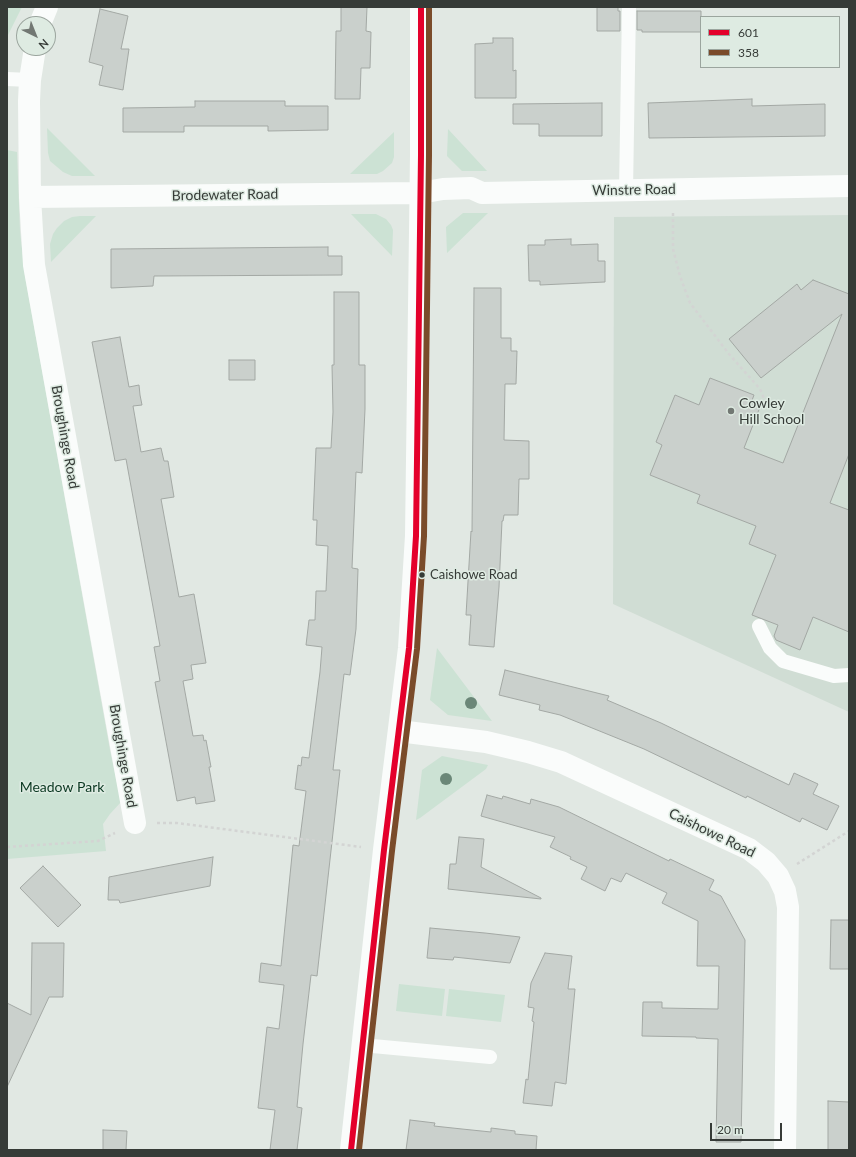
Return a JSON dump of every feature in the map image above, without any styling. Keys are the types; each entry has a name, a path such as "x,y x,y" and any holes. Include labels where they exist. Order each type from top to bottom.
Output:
{"street":[{"path":"351,1150 384,850 409,648 416,536 421,7"},
{"name":"Broughinge Road","path":"34,56 30,80 29,101 30,197 34,265 135,823"},
{"name":"Winstre Road","path":"420,193 443,189 471,188 482,192 626,191 849,186"},
{"name":"Brodewater Road","path":"30,197 420,193"},
{"name":"Caishowe Road","path":"399,731 486,742 561,762 749,849 766,862 778,876 785,891 788,907 785,1150"}],"lane":[{"path":"626,191 629,7"},
{"path":"7,78 30,80"},
{"path":"759,626 770,648 783,661 834,676 849,675"},
{"path":"362,1045 490,1057"}],"path":[{"path":"673,213 674,249 680,276 690,303 729,354 760,389 765,401"},
{"path":"7,847 98,841 135,823 177,823 384,850"},
{"path":"778,876 849,831"}],"shaded area":[{"name":"Cowley Hill School","path":"849,215 849,712 613,604 614,217"}],"green space":[{"path":"7,7 22,7 18,16 16,16 16,19 7,35"},
{"path":"47,128 95,176 72,176 63,172 50,161 48,153"},
{"path":"448,129 487,171 462,171 447,156"},
{"path":"394,132 394,157 392,163 377,174 350,174"},
{"name":"Meadow Park","path":"7,150 17,152 20,231 25,276 110,750 121,802 103,824 106,851 7,859"},
{"path":"463,213 488,213 447,253 446,227"},
{"path":"351,214 376,214 386,219 393,230 392,256"},
{"path":"96,216 51,262 50,244 53,234 64,221 72,217"},
{"path":"437,648 492,721 448,715 430,700"},
{"path":"442,756 488,765 486,769 416,820 422,770"},
{"path":"399,984 445,989 442,1016 396,1011"},
{"path":"449,989 505,995 501,1022 446,1016"}],"building":[{"path":"341,7 367,7 366,31 371,32 370,68 361,68 360,99 335,99 336,31 341,31"},
{"path":"597,7 618,7 618,11 620,11 620,31 597,31"},
{"path":"100,9 128,16 121,49 129,49 123,90 99,85 103,66 89,62"},
{"path":"637,11 701,11 700,32 642,32 642,30 637,30"},
{"path":"493,38 513,38 513,71 516,70 516,98 475,98 475,44 493,43"},
{"path":"752,99 752,106 825,104 825,136 649,138 648,103"},
{"path":"195,101 285,101 285,106 328,106 328,130 268,131 268,126 184,126 184,132 123,132 123,108 195,107"},
{"path":"602,103 602,136 539,136 539,124 513,124 513,104"},
{"path":"571,239 571,245 598,244 598,261 605,261 605,282 540,285 540,281 529,281 528,245 545,245 545,240"},
{"path":"328,247 328,256 342,256 342,275 154,276 153,286 111,288 111,249"},
{"path":"813,280 849,294 849,454 830,503 849,510 849,632 813,617 800,650 776,640 774,636 778,625 752,615 776,555 749,544 756,526 697,503 700,495 650,475 662,445 656,442 675,395 699,405 710,378 754,395 751,403 760,407 744,448 783,463 842,314 761,378 729,339 797,284 801,290"},
{"path":"474,288 501,288 501,338 511,338 511,351 517,351 516,384 505,384 504,440 529,441 529,479 519,479 518,515 504,515 502,521 494,647 469,645 471,615 466,615 471,531 472,532"},
{"path":"334,292 359,292 359,365 365,365 365,409 362,473 356,472 352,568 358,569 356,629 350,675 344,674 333,770 340,770 317,976 311,975 303,1044 297,1107 302,1108 297,1150 270,1150 275,1110 258,1108 267,1027 279,1029 284,985 259,982 261,963 281,966 293,845 299,846 306,791 295,789 298,765 301,766 302,757 309,758 320,672 322,647 306,645 309,620 315,620 316,591 326,591 328,546 316,545 317,520 313,520 316,448 331,448 333,412 332,365 334,365"},
{"path":"120,337 129,387 139,385 142,405 133,406 141,452 161,448 164,461 168,461 174,497 161,499 179,597 194,594 206,663 191,665 193,679 183,681 193,736 203,735 204,741 206,740 215,801 196,804 195,797 177,801 155,682 160,681 154,647 160,646 126,459 115,461 92,342"},
{"path":"229,360 255,360 255,380 229,380"},
{"path":"505,670 609,696 607,700 661,723 789,785 794,773 818,784 813,794 839,806 827,830 802,818 800,822 644,749 560,715 539,710 540,705 499,695"},
{"path":"487,795 502,799 503,796 530,804 531,799 559,807 669,861 670,859 714,880 709,890 721,896 745,940 741,1142 716,1142 718,1039 642,1036 643,1002 662,1002 662,1008 718,1009 719,966 697,966 698,921 662,903 667,893 626,873 621,882 611,878 605,891 581,879 587,867 550,847 555,837 481,816"},
{"path":"459,837 484,839 481,867 541,899 448,889 450,864 456,864"},
{"path":"213,857 210,886 120,903 119,900 108,900 109,877"},
{"path":"43,866 81,905 58,927 20,888"},
{"path":"831,920 849,920 849,969 830,969"},
{"path":"430,928 520,937 510,963 454,957 453,960 427,958"},
{"path":"32,943 64,943 63,997 49,997 7,1087 7,1003 31,1015"},
{"path":"545,953 572,956 568,989 575,989 566,1084 555,1082 552,1106 523,1103 526,1079 528,1080 534,1022 532,1021 534,1008 528,1007 531,983"},
{"path":"828,1101 849,1102 849,1150 828,1150"},
{"path":"410,1120 435,1123 434,1126 491,1132 491,1128 515,1131 515,1134 537,1136 536,1150 406,1150"},
{"path":"103,1130 127,1131 126,1150 103,1150"}],"transit line":[{"name":"601","path":"351,1150 384,850 409,648 416,536 421,155 421,7"},
{"name":"358","path":"359,1150 392,851 417,649 424,536 429,155 429,7"}],"place":[{"name":"Cowley Hill School","path":"731,411"},
{"name":"Caishowe Road","path":"422,575"}]}
